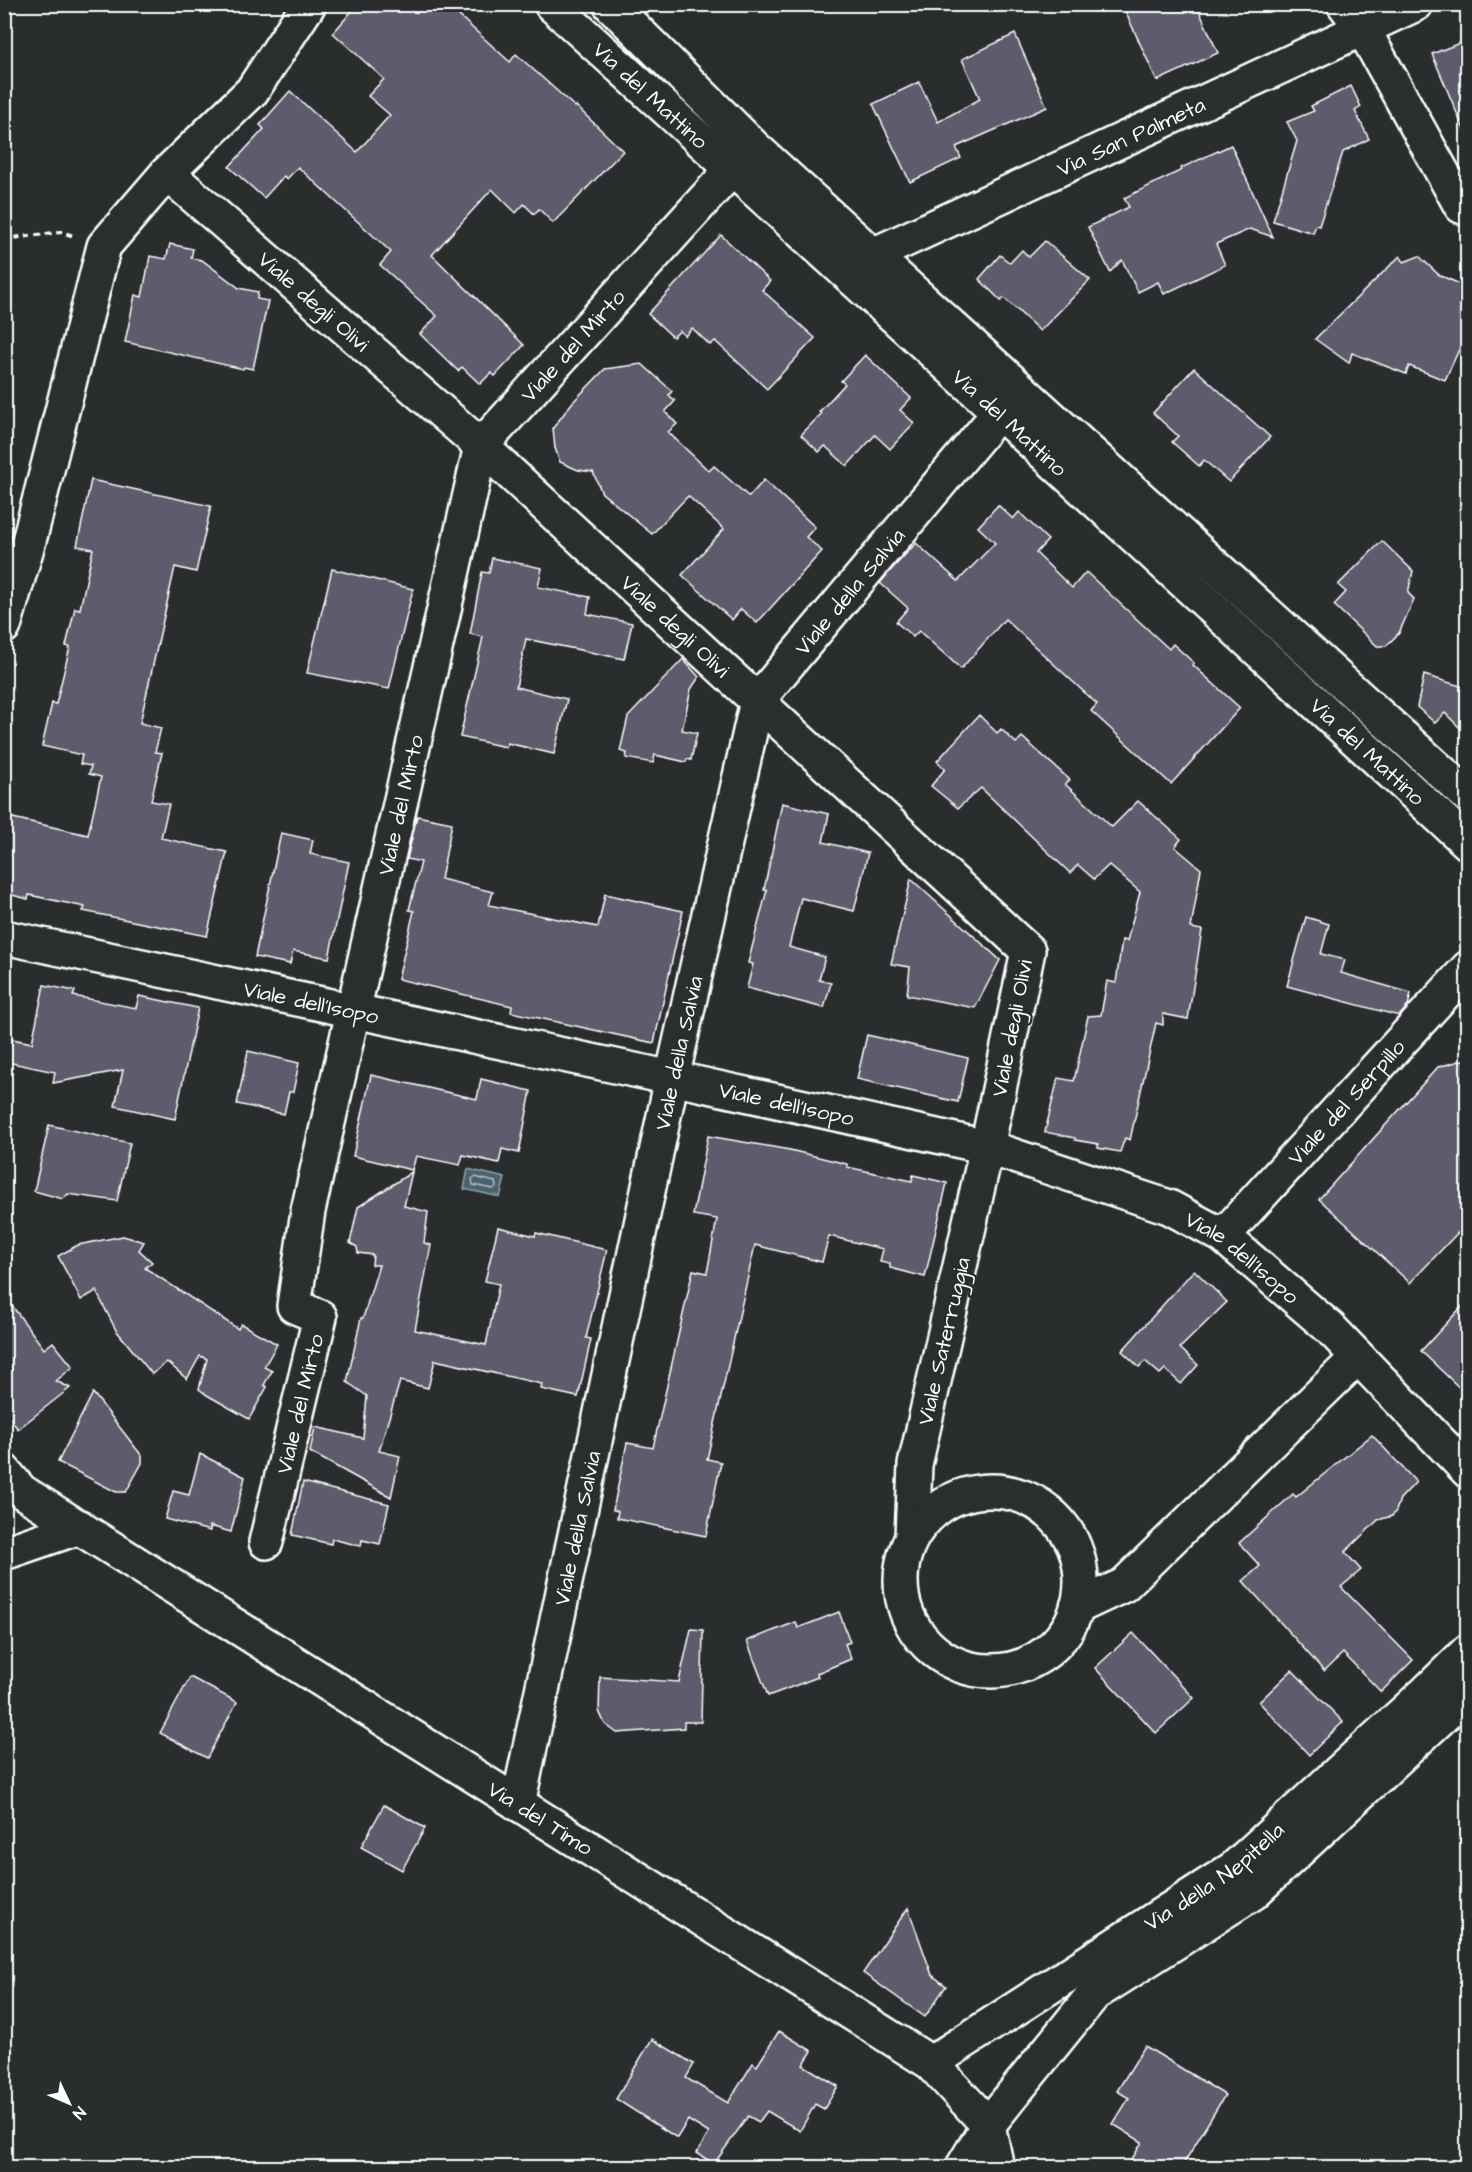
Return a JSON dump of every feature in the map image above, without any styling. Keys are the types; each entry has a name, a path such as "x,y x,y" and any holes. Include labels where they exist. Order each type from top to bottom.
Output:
{"street":[{"path":"4,626 30,537 104,246 167,173 252,91 309,4"},
{"name":"Via del Mattino","path":"551,4 743,157 1009,401 1312,700 1467,843"},
{"name":"Via del Mattino","path":"610,4 743,157"},
{"name":"Via San Palmeta","path":"862,266 1354,17 1416,4"},
{"path":"1354,17 1461,206 1467,209"},
{"name":"Viale del Mirto","path":"266,1542 320,1317 294,1306 308,1211 481,446 743,157"},
{"name":"Viale degli Olivi","path":"167,173 481,446 1028,951 987,1147"},
{"name":"Via del Mattino","path":"1009,401 1335,675 1467,796"},
{"name":"Viale della Salvia","path":"518,1804 672,1078 757,701 1009,401"},
{"path":"1312,700 1335,675"},
{"name":"Viale dell'Isopo","path":"4,937 987,1147 1169,1207 1223,1236 1330,1328 1467,1471"},
{"name":"Viale del Serpillo","path":"1223,1236 1467,968"},
{"name":"Viale Saterruggia","path":"912,1537 930,1514 964,1495 984,1490 1012,1492 1040,1504 1062,1524 1076,1549 1082,1578 1077,1607 1064,1634 1042,1655 1014,1668 984,1671 955,1664 929,1648 911,1624 901,1595 902,1565 912,1537 915,1466 987,1147"},
{"path":"1077,1607 1124,1585 1358,1357"},
{"name":"Via del Timo","path":"13,1481 80,1527 931,2063 988,2126"},
{"path":"4,1553 80,1527"},
{"name":"Via della Nepitella","path":"931,2063 1234,1868 1424,1694 1467,1651"},
{"name":"Via della Nepitella","path":"962,2168 988,2126 1094,1994 1253,1893 1467,1693"},
{"path":"988,2126 997,2168"}],"path":[{"path":"4,239 61,232 104,246"}],"water":[{"path":"468,1169 505,1178 500,1197 464,1189"}],"building":[{"path":"358,4 446,4 510,62 516,54 623,151 553,223 539,209 534,214 524,204 516,213 492,189 432,255 524,345 495,376 491,373 480,384 462,367 458,371 420,334 437,316 380,265 391,252 298,167 287,179 284,176 264,198 229,167 264,129 260,125 290,91 357,152 390,115 368,96 384,79 333,33"},
{"path":"1122,4 1196,4 1218,53 1157,81"},
{"path":"1015,34 1047,107 956,147 961,158 910,182 873,104 919,82 938,122 980,99 962,59"},
{"path":"1467,40 1467,137 1432,54"},
{"path":"1351,86 1361,107 1355,111 1369,139 1343,152 1319,226 1316,225 1313,233 1273,221 1297,141 1287,122 1314,111 1311,106"},
{"path":"1231,145 1273,237 1250,229 1216,244 1225,265 1164,294 1158,282 1138,292 1122,260 1110,272 1088,227 1129,207 1124,198"},
{"path":"721,235 770,281 762,290 815,338 767,389 715,341 710,345 692,328 685,336 680,331 673,337 648,314"},
{"path":"1045,241 1090,280 1040,331 1004,298 1001,301 979,279 1000,255 1010,263 1022,250 1029,257"},
{"path":"170,244 193,249 191,258 202,260 239,288 258,292 257,299 268,301 253,369 244,367 243,369 125,342 135,295 142,297 150,256 166,259"},
{"path":"1400,256 1404,262 1419,256 1439,275 1467,287 1467,332 1445,380 1409,366 1406,374 1352,353 1349,363 1315,339"},
{"path":"865,355 911,398 900,410 914,423 890,449 875,435 847,466 825,446 819,452 801,435 845,384 841,381"},
{"path":"642,364 672,391 669,395 675,401 665,412 677,424 668,432 709,471 714,466 749,497 764,480 815,527 806,537 822,551 757,623 741,609 732,620 682,575 724,529 688,496 652,534 602,493 593,472 578,470 560,462 555,448 553,428 572,403 605,369"},
{"path":"1194,368 1270,437 1229,482 1204,460 1199,466 1172,442 1178,436 1153,413"},
{"path":"91,480 211,506 196,572 175,567 140,723 161,728 155,752 162,753 151,801 169,804 161,838 227,852 207,936 83,911 85,907 29,895 28,899 4,893 4,816 88,835 101,777 89,774 91,766 80,764 82,755 42,746 52,703 56,704 70,647 66,646 75,608 80,609 93,549 77,546"},
{"path":"998,505 1013,519 1019,512 1048,540 1036,553 1072,588 1086,572 1169,649 1173,644 1240,708 1171,784 1091,711 1097,704 1005,619 961,669 919,631 913,637 896,622 908,608 880,583 891,570 916,543 958,581 995,543 978,527"},
{"path":"1382,541 1413,571 1408,593 1414,599 1399,633 1386,646 1377,646 1334,605 1346,592 1338,585"},
{"path":"492,558 542,568 538,587 590,597 587,614 632,623 624,659 526,639 516,687 567,699 554,754 507,743 506,747 460,737 483,637 470,634 482,572 489,573"},
{"path":"332,569 413,589 389,689 307,673"},
{"path":"683,659 699,677 691,689 682,730 697,733 691,760 687,759 686,762 655,755 653,763 626,758 627,753 620,751 628,717"},
{"path":"1424,675 1467,688 1467,735 1445,713 1435,723 1417,707"},
{"path":"979,715 997,733 1001,729 1016,743 1022,737 1070,780 1065,784 1112,827 1138,801 1181,839 1175,847 1201,869 1191,928 1202,930 1188,1019 1163,1014 1163,1025 1156,1023 1130,1140 1125,1138 1120,1152 1098,1148 1098,1144 1045,1132 1058,1078 1074,1081 1088,1016 1101,1015 1107,981 1116,983 1122,940 1127,941 1140,892 1109,865 1094,879 1078,865 1070,873 981,788 958,808 931,786 945,769 937,761"},
{"path":"782,803 829,814 823,842 868,853 854,911 801,898 789,947 825,957 819,980 831,983 824,1008 747,988 753,964 748,963 767,890 764,890"},
{"path":"417,816 452,823 441,879 493,892 489,905 598,927 605,894 683,911 654,1043 511,1012 512,1006 398,979 414,911 409,910 421,862 407,859"},
{"path":"281,833 313,840 310,854 349,862 329,958 293,951 290,964 255,957"},
{"path":"911,879 1000,960 975,1008 907,995 910,967 891,964"},
{"path":"1306,917 1329,924 1321,954 1345,960 1341,973 1411,993 1408,1006 1399,1016 1287,986"},
{"path":"44,985 75,991 73,996 136,1008 139,996 198,1008 175,1119 115,1106 123,1070 53,1083 55,1072 7,1062 12,1039 32,1043"},
{"path":"867,1035 968,1058 958,1102 857,1079"},
{"path":"248,1051 299,1063 293,1092 289,1092 284,1114 237,1104"},
{"path":"1467,1059 1467,1223 1410,1283 1319,1199 1438,1067"},
{"path":"371,1075 477,1099 481,1079 531,1091 519,1153 502,1149 499,1163 463,1155 460,1165 416,1156 412,1170 353,1156"},
{"path":"49,1125 130,1143 117,1201 68,1194 63,1199 34,1191"},
{"path":"708,1136 790,1150 847,1164 847,1167 912,1181 913,1175 947,1183 925,1277 890,1268 890,1264 880,1262 883,1249 829,1236 822,1262 755,1245 707,1459 721,1462 706,1536 617,1518 618,1511 613,1510 627,1443 653,1448 693,1270 707,1273 717,1219 693,1215"},
{"path":"412,1172 404,1206 428,1212 424,1243 431,1245 415,1330 486,1345 499,1284 485,1281 498,1227 535,1236 536,1233 607,1250 586,1338 591,1339 578,1397 541,1389 542,1384 435,1360 428,1388 400,1381 379,1451 400,1456 391,1497 310,1452 315,1427 363,1438 367,1396 347,1382 361,1318 363,1318 379,1265 372,1265 373,1255 358,1253 357,1247 350,1243 358,1207"},
{"path":"123,1236 144,1242 139,1250 152,1262 145,1268 238,1329 241,1324 277,1344 264,1367 272,1371 264,1385 267,1387 249,1419 199,1389 207,1359 200,1356 187,1379 167,1362 152,1374 116,1330 96,1291 81,1300 58,1256 78,1245"},
{"path":"1194,1270 1227,1302 1180,1348 1198,1365 1181,1384 1165,1369 1160,1374 1145,1361 1139,1367 1122,1351"},
{"path":"4,1295 44,1349 53,1342 73,1367 56,1381 70,1388 18,1429 4,1411"},
{"path":"1467,1301 1467,1395 1421,1351"},
{"path":"93,1393 142,1456 142,1463 126,1492 116,1492 58,1462"},
{"path":"1372,1435 1416,1482 1400,1499 1392,1516 1378,1520 1345,1552 1361,1570 1341,1587 1413,1660 1381,1692 1343,1653 1324,1671 1243,1581 1260,1566 1239,1543 1293,1494 1296,1497"},
{"path":"200,1454 245,1477 231,1532 210,1526 210,1531 165,1519 173,1491 189,1495"},
{"path":"303,1482 389,1504 380,1544 362,1540 361,1546 332,1539 331,1544 292,1535"},
{"path":"839,1612 850,1642 845,1644 851,1659 817,1673 818,1677 768,1696 747,1641 796,1622 798,1628"},
{"path":"691,1629 703,1630 701,1722 684,1722 684,1728 617,1733 605,1724 599,1711 600,1677 679,1682"},
{"path":"1133,1633 1194,1698 1156,1733 1095,1668"},
{"path":"1292,1670 1343,1722 1309,1755 1259,1702"},
{"path":"190,1677 237,1702 207,1758 160,1733"},
{"path":"384,1805 425,1828 402,1870 361,1847"},
{"path":"908,1908 932,1975 946,1986 925,2017 863,1973"},
{"path":"779,2031 812,2051 803,2065 838,2086 824,2109 815,2104 800,2131 767,2111 759,2122 748,2116 714,2164 697,2153 709,2133 688,2120 677,2138 616,2099 652,2039 694,2064 686,2078 728,2103 753,2063 757,2066"},
{"path":"1145,2046 1225,2095 1181,2168 1127,2168 1142,2142 1113,2124 1129,2098 1117,2091"}]}
